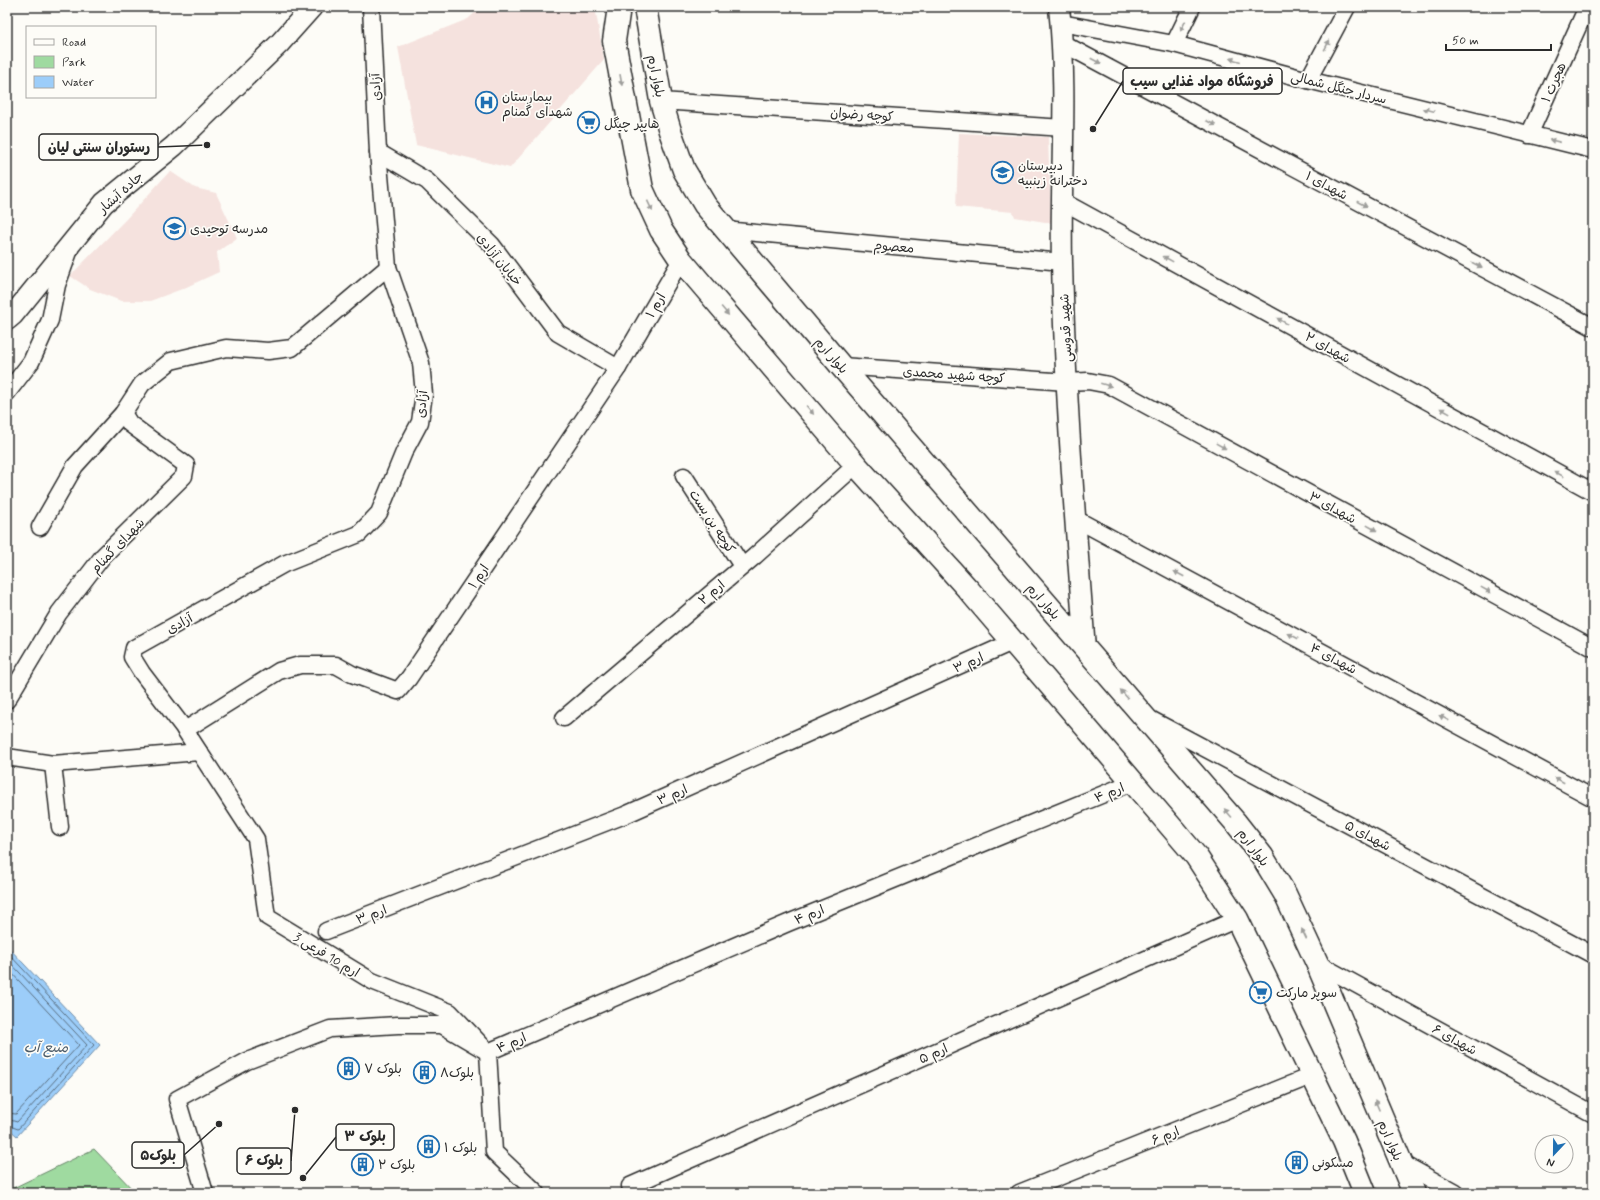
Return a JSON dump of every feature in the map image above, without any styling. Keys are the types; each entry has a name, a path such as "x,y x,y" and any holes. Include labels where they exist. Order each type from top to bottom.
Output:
{"main road":[{"path":"619,7 614,41 642,189 661,230 681,260 856,465 967,588 1196,856 1237,919 1344,1141 1365,1193"},
{"name":"بلوار ارم","path":"646,7 661,101 684,170 705,205 841,366 1236,823 1262,856 1285,894 1317,963 1414,1193"}],"street":[{"name":"جاده آبشار","path":"7,320 104,203 174,146 279,44 312,7"},
{"name":"آزادی","path":"142,673 132,657 134,648 284,564 359,534 379,513 404,452 420,422 424,394 421,363 388,267 378,152 371,7"},
{"path":"609,7 614,41"},
{"path":"649,30 650,7"},
{"path":"1174,44 1192,7"},
{"path":"1308,80 1347,7"},
{"name":"هجرت ۱","path":"1529,135 1587,7"},
{"name":"سردار جنگل شمالی","path":"1060,15 1308,80 1593,150"},
{"name":"شهید قدوسی","path":"1060,15 1064,128 1062,262 1074,518 1085,649"},
{"name":"شهدای ۱","path":"1062,43 1593,327"},
{"name":"کوچه رضوان","path":"661,101 1064,128"},
{"name":"خیابان آزادی","path":"378,152 427,181 492,245 558,333 618,368"},
{"name":"شهدای ۲","path":"1062,201 1593,492"},
{"name":"معصوم","path":"725,230 1062,262"},
{"path":"7,393 31,362 50,320 57,285 73,241"},
{"name":"ارم ۱","path":"185,730 273,675 300,665 336,665 358,676 398,691 413,672 618,368 681,260"},
{"path":"40,527 75,466 123,413 142,384 171,361 226,348 268,351 292,348 388,267"},
{"name":"کوچه شهید محمدی","path":"841,366 1068,382"},
{"name":"شهدای ۳","path":"1068,382 1088,381 1109,385 1593,648"},
{"name":"شهدای گمنام","path":"7,700 59,613 103,556 184,476 186,464 130,424 123,413"},
{"name":"ارم ۲","path":"564,718 742,566 856,465"},
{"name":"کوچه بن بست","path":"684,476 742,566"},
{"name":"شهدای ۴","path":"1074,518 1593,798"},
{"name":"ارم ۳","path":"326,932 625,815 1012,642"},
{"name":"ارم 10 فرعی 3","path":"142,673 185,730 256,839 267,917 372,981 450,1012 488,1052"},
{"name":"شهدای ۵","path":"1142,714 1593,955"},
{"path":"7,757 53,764 199,752"},
{"path":"53,764 60,827"},
{"name":"ارم ۴","path":"488,1052 788,923 1133,782"},
{"name":"ارم ۵","path":"630,1186 1237,919"},
{"name":"شهدای ۶","path":"1317,963 1593,1114"},
{"path":"205,1193 201,1185 177,1099 247,1061 330,1029 398,1024 442,1024 488,1052 494,1152 536,1193"},
{"name":"ارم ۶","path":"1019,1193 1312,1076"},
{"path":"1400,1162 1456,1193"}],"shaded area":[{"name":"بیمارستان شهدای گمنام","path":"481,7 595,7 604,60 510,168 416,145 398,47 468,19"},
{"name":"دبیرستان دخترانه زینبیه","path":"959,133 1048,137 1051,223 1015,217 1013,212 956,207"},
{"name":"مدرسه توحیدی","path":"170,171 195,188 216,193 237,238 217,252 219,272 182,289 150,301 121,301 90,289 70,276 127,218"}],"green space":[{"path":"94,1149 136,1193 7,1193 7,1191"}],"water":[{"name":"منبع آب","path":"9,948 100,1045 17,1136 7,1127 7,950"}],"place":[{"name":"بیمارستان شهدای گمنام","path":"487,103"},
{"name":"هایپر چیگل","path":"589,123"},
{"name":"فروشگاه مواد غذایی سیب","path":"1093,129"},
{"name":"رستوران سنتی لیان","path":"207,145"},
{"name":"دبیرستان دخترانه زینبیه","path":"1003,172"},
{"name":"مدرسه توحیدی","path":"175,228"},
{"name":"سوپر مارکت","path":"1260,992"},
{"name":"بلوک ۷","path":"349,1068"},
{"name":"بلوک۸","path":"424,1072"},
{"name":"بلوک ۶","path":"295,1110"},
{"name":"بلوک۵","path":"219,1124"},
{"name":"بلوک ۱","path":"429,1147"},
{"name":"مسکونی","path":"1297,1162"},
{"name":"بلوک ۲","path":"363,1164"},
{"name":"بلوک ۳","path":"303,1178"}]}
